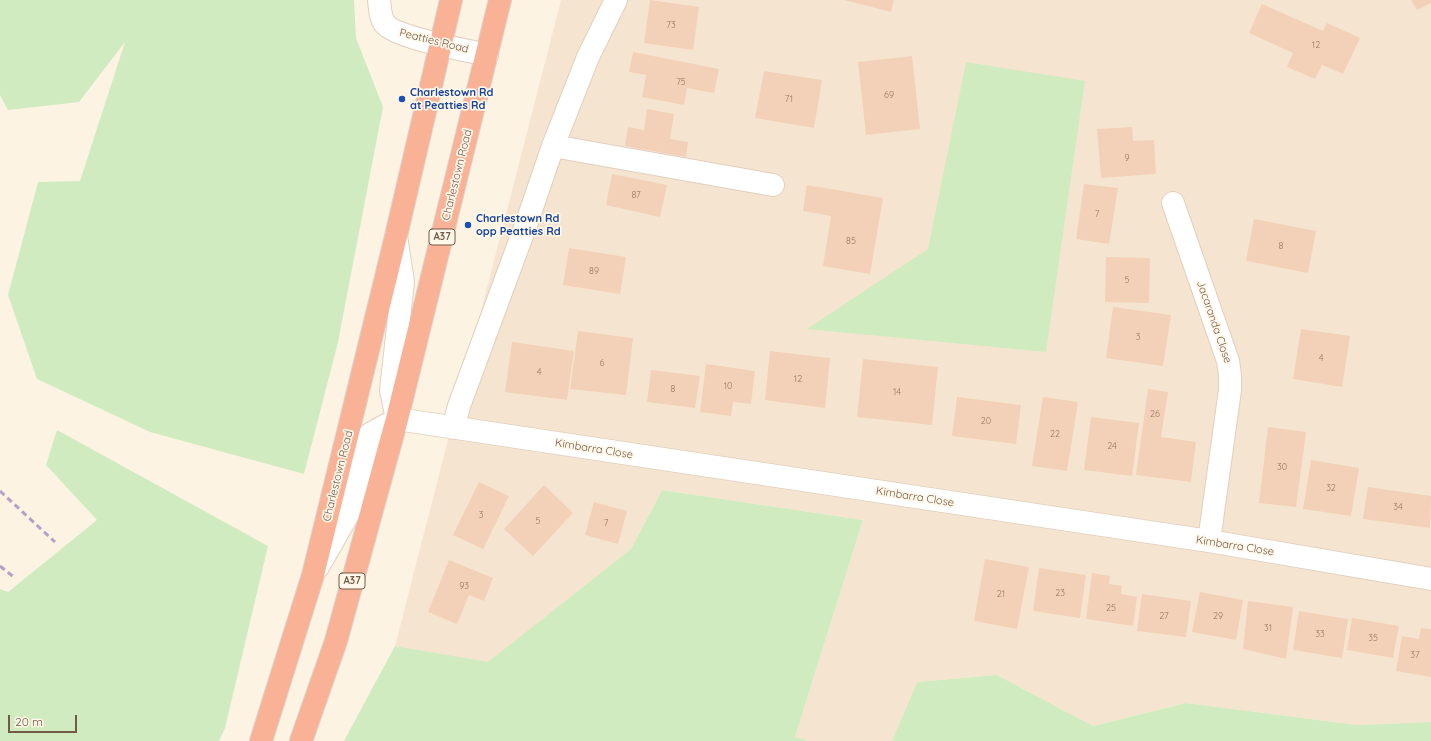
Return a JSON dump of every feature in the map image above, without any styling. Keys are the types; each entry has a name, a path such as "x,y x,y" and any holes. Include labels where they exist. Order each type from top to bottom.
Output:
{"highway":[{"name":"Charlestown Road","path":"261,741 313,575 396,236 451,0"},
{"name":"Charlestown Road","path":"301,741 336,641 398,419 500,0"}],"street":[{"name":"Peatties Road","path":"379,0 380,12 384,23 395,31 414,38 487,55"},
{"path":"453,428 459,406 527,222 553,146 588,57 616,0"},
{"path":"553,146 773,185"},
{"name":"Jacaranda Close","path":"1173,203 1228,361 1230,375 1230,390 1209,541"},
{"name":"Charlestown Road","path":"313,575 350,511 370,434 398,419 391,390 403,282 396,236"},
{"name":"Kimbarra Close","path":"398,419 1209,541 1431,579"}],"shaded area":[{"path":"561,0 1431,0 1431,722 1357,725 1186,703 1093,726 997,675 917,682 892,741 808,741 795,737 863,520 662,490 631,549 488,663 395,646"}],"green space":[{"path":"0,0 354,0 356,38 383,107 338,342 304,474 150,432 37,379 8,295 38,182 80,181 125,42 79,102 8,110 0,95"},
{"path":"966,62 1085,81 1046,352 807,329 928,249"},
{"path":"57,430 268,546 225,728 219,741 0,741 0,589 8,592 97,520 46,465"},
{"path":"662,490 863,520 795,737 808,741 344,741 395,646 488,662 631,549"},
{"path":"997,675 1093,726 1186,703 1357,725 1431,722 1431,741 892,741 917,682"}],"building":[{"path":"650,0 699,7 693,50 644,43"},
{"path":"844,0 894,0 891,12"},
{"path":"1411,0 1431,0 1431,3 1417,10"},
{"path":"1262,4 1323,31 1327,23 1360,38 1343,74 1322,65 1315,79 1287,67 1293,53 1249,33"},
{"path":"633,52 719,69 714,93 687,88 684,105 642,97 646,75 629,72"},
{"path":"912,56 920,129 866,135 858,62"},
{"path":"764,71 822,80 814,128 755,118"},
{"path":"647,109 674,114 670,139 688,142 686,157 625,146 628,127 644,130"},
{"path":"1132,127 1133,141 1154,140 1156,174 1101,178 1097,129"},
{"path":"612,174 667,185 660,217 606,205"},
{"path":"1084,184 1118,188 1109,244 1076,239"},
{"path":"807,185 883,198 870,274 823,266 831,216 803,211"},
{"path":"1254,219 1316,231 1308,273 1246,261"},
{"path":"569,248 626,257 620,294 563,285"},
{"path":"1106,257 1150,258 1149,303 1105,302"},
{"path":"1113,307 1171,315 1163,366 1106,358"},
{"path":"1301,329 1350,336 1342,387 1293,379"},
{"path":"578,331 633,338 626,395 570,389"},
{"path":"512,342 574,351 567,400 505,392"},
{"path":"770,351 830,358 825,408 765,400"},
{"path":"863,359 938,367 932,425 857,417"},
{"path":"706,364 755,371 751,404 733,402 731,416 700,412"},
{"path":"651,370 700,376 695,408 647,402"},
{"path":"1148,389 1168,392 1161,437 1196,442 1191,482 1136,475"},
{"path":"957,397 1021,405 1016,444 952,436"},
{"path":"1043,397 1078,402 1067,471 1032,466"},
{"path":"1091,417 1139,423 1132,476 1084,470"},
{"path":"1268,427 1306,432 1296,507 1259,503"},
{"path":"1311,460 1359,468 1351,516 1303,509"},
{"path":"479,482 509,496 483,549 453,535"},
{"path":"544,485 573,513 533,556 504,529"},
{"path":"1368,487 1431,496 1430,528 1363,519"},
{"path":"594,502 627,511 618,544 585,535"},
{"path":"985,559 1029,567 1017,629 974,621"},
{"path":"449,560 493,578 484,601 469,595 457,624 428,612"},
{"path":"1039,568 1086,575 1080,618 1033,611"},
{"path":"1092,573 1110,576 1109,584 1122,586 1121,594 1137,597 1133,626 1086,619"},
{"path":"1200,592 1243,600 1236,640 1192,632"},
{"path":"1142,594 1191,601 1186,637 1137,631"},
{"path":"1248,601 1293,607 1286,659 1243,649"},
{"path":"1299,611 1348,619 1342,658 1293,650"},
{"path":"1352,618 1399,626 1393,658 1347,650"},
{"path":"1421,628 1431,629 1431,677 1396,671 1402,636 1419,639"}],"railway":[{"path":"0,491 55,542"},
{"path":"0,566 15,578"}],"place":[{"name":"Charlestown Rd at Peatties Rd","path":"402,99"},
{"name":"Charlestown Rd opp Peatties Rd","path":"468,225"}]}
